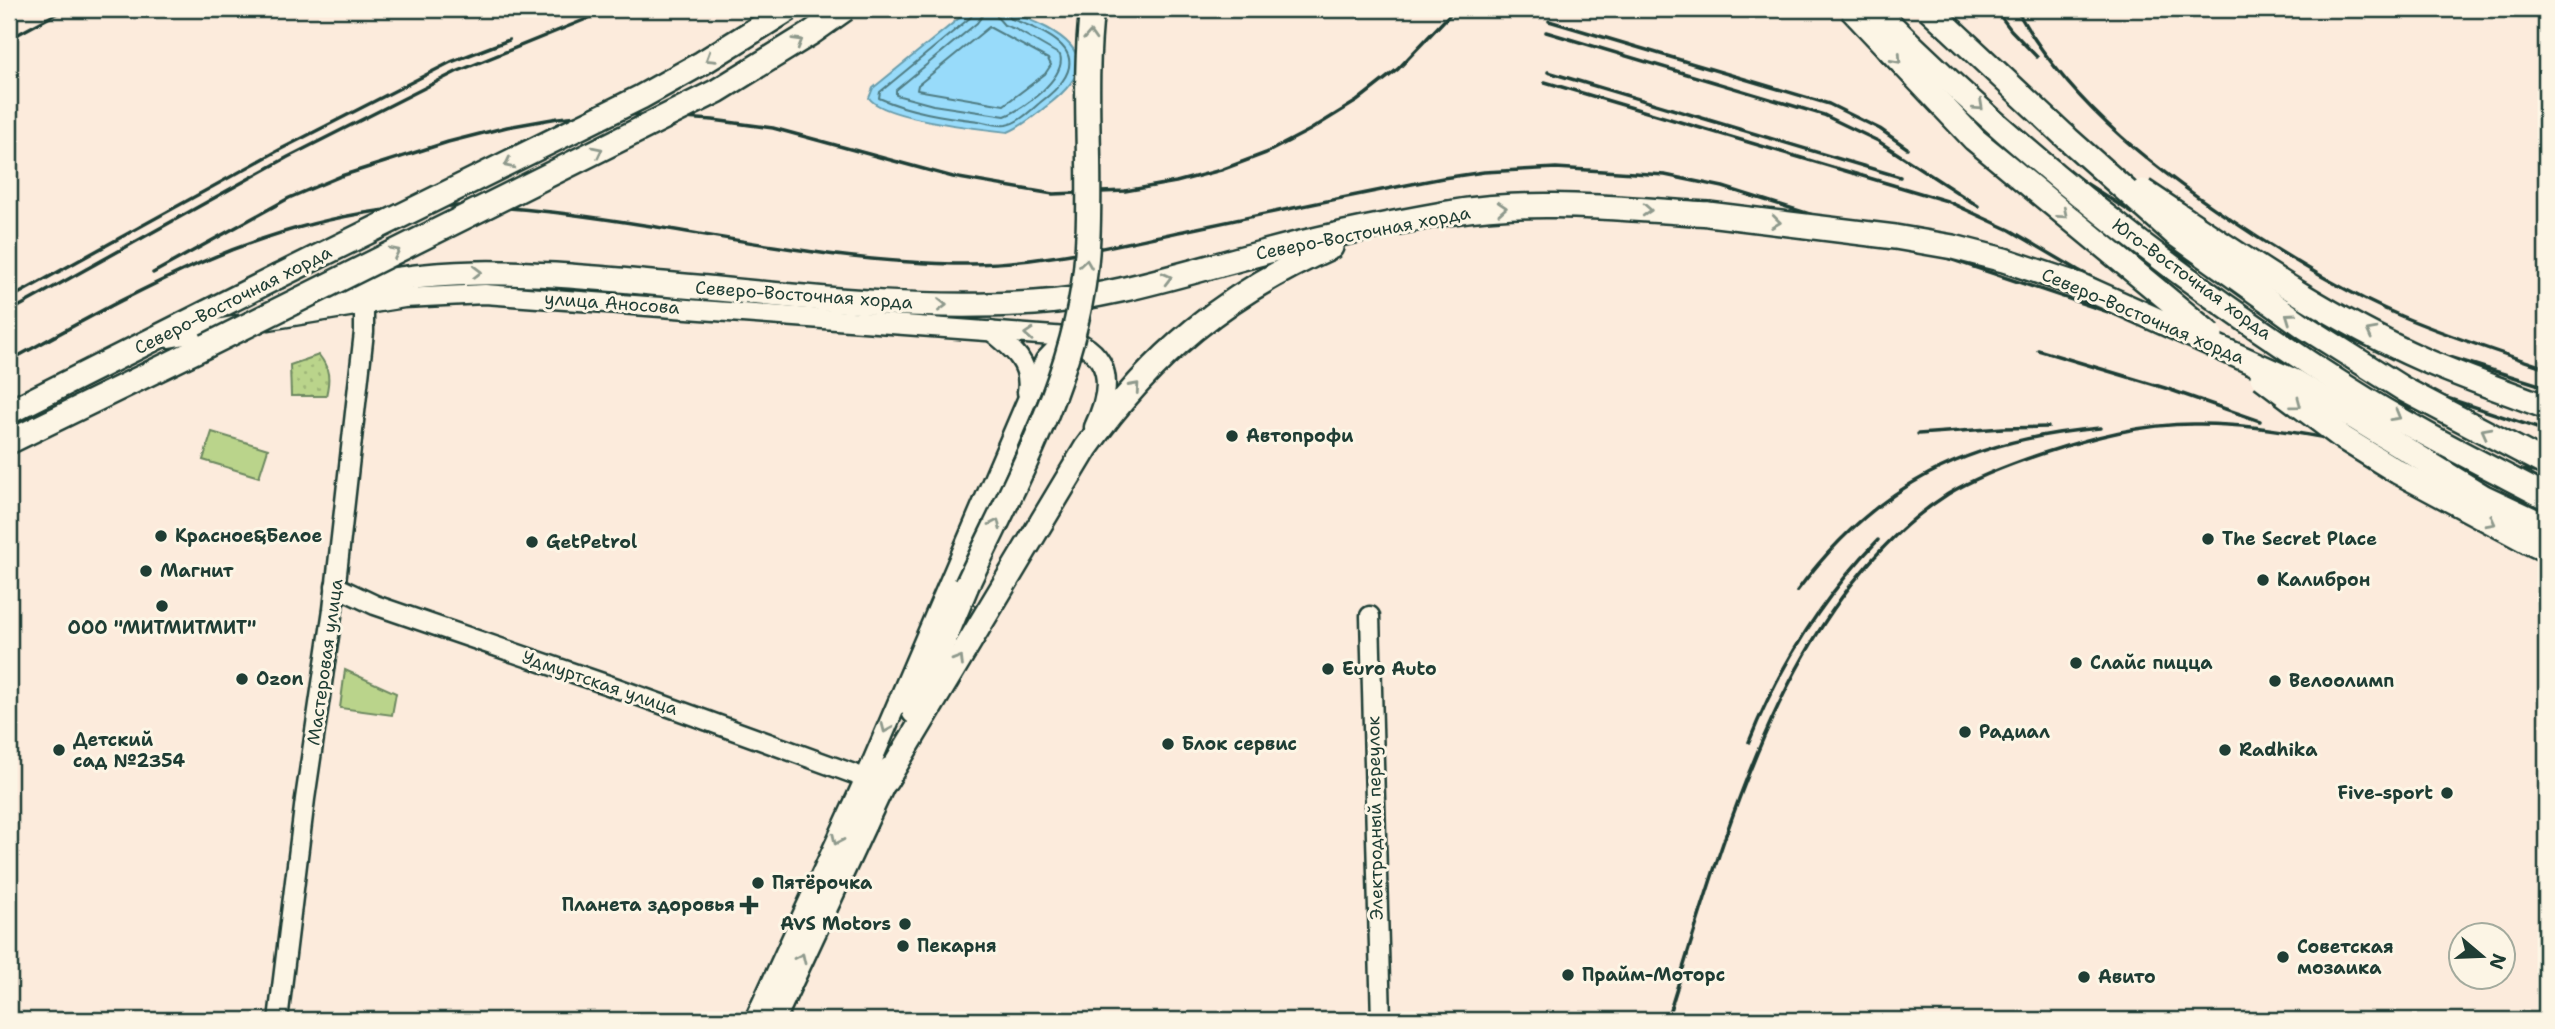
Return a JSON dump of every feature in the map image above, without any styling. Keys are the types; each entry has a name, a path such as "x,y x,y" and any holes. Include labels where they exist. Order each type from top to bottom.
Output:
{"main road":[{"name":"Северо-Восточная хорда","path":"9,414 641,97 789,9"},
{"name":"Северо-Восточная хорда","path":"9,442 717,91 845,9"},
{"path":"773,1020 875,780 1042,422 1059,377 1077,318 1087,254 1088,65 1092,9"},
{"path":"1851,9 1974,139 2287,396 2343,438 2398,472 2537,546"},
{"name":"Юго-Восточная хорда","path":"1875,9 2019,142 2112,222 2216,299 2347,388 2446,445 2546,497"},
{"path":"1929,9 2068,139 2175,234 2305,327 2405,390 2546,464"},
{"path":"2068,139 2228,248 2331,311 2422,359 2546,407"},
{"name":"Северо-Восточная хорда","path":"290,304 355,285 407,276 474,271 575,276 931,304 1039,303 1167,279 1266,251 1452,212 1522,207 1587,207 1708,214 1895,237 2004,260 2079,285 2296,382 2484,497 2546,526"},
{"path":"875,780 1086,448 1137,383 1196,327 1284,268 1386,225"}],"street":[{"name":"улица Аносова","path":"9,414 147,346 179,335 404,298 485,294 1067,337"},
{"name":"Мастеровая улица","path":"278,1020 303,812 335,586 364,332 364,304"},
{"name":"улица Аносова","path":"9,442 235,326"},
{"path":"991,331 1010,346 1026,370 1028,388 1022,413"},
{"path":"754,1020 875,780 1045,360 1067,337 1090,349 1103,365 1107,380 1104,404 1058,495"},
{"name":"Удмуртская улица","path":"335,586 375,605 875,780"},
{"name":"Электродный переулок","path":"1370,616 1381,1020"}],"green space":[{"path":"319,355 328,374 326,396 291,396 290,365"},
{"path":"212,432 268,449 259,477 203,460"},
{"path":"345,670 396,693 392,715 340,708"}],"water":[{"path":"974,9 1021,16 1061,37 1077,55 1076,74 1070,84 1034,116 1008,132 912,117 893,112 869,98 873,88 968,11"}],"railway":[{"path":"9,39 65,9"},
{"path":"9,312 288,157 456,72 611,9"},
{"path":"153,273 289,198 341,176 448,142 507,127 610,113 713,120 773,128 953,177 1053,194 1125,191 1176,182 1221,170 1266,153 1357,101 1398,69 1455,9"},
{"path":"1841,9 1880,58 1937,115 2011,177 2077,224 2153,269 2369,372 2546,431"},
{"path":"1871,9 1916,59 1964,106 2016,149 2071,189 2128,225 2247,290 2358,342 2417,365 2546,407"},
{"path":"1884,9 1915,44 2033,149 2174,240 2272,289 2379,335 2546,387"},
{"path":"1995,9 2037,57"},
{"path":"2016,9 2038,45 2092,109 2154,164 2222,214 2310,269 2382,308 2455,337 2546,368"},
{"path":"1549,21 1829,104 1880,129 1907,148"},
{"path":"1546,32 1824,115 1878,141 1978,206"},
{"path":"9,299 281,149 451,62 509,40"},
{"path":"1548,72 1900,177"},
{"path":"1545,82 1947,201 2010,230 2151,308 2187,332"},
{"path":"9,361 142,290 232,250 327,220 378,211 445,206 545,211 846,256 969,264 1021,261 1097,249 1443,178 1484,172 1556,168 1665,175 1723,187 1896,241 2270,366 2546,448"},
{"path":"2038,350 2165,388 2260,421"},
{"path":"1667,1020 1737,804 1767,731 1802,660 1843,596 1891,540 1948,494 1995,471 2062,447 2118,432 2175,425 2234,425 2273,430 2546,474"},
{"path":"1918,434 2048,427"},
{"path":"1797,591 1827,554 1859,522 1893,495 1929,474 1967,456 2008,443 2100,428"},
{"path":"1749,742 1788,660 1838,585 1878,540"}],"place":[{"name":"Автопрофи","path":"1232,436"},
{"name":"Красное&Белое","path":"161,536"},
{"name":"The Secret Place","path":"2208,539"},
{"name":"GetPetrol","path":"532,542"},
{"name":"Магнит","path":"146,571"},
{"name":"Калиброн","path":"2263,580"},
{"name":"ООО \"МИТМИТМИТ\"","path":"162,606"},
{"name":"Слайс пицца","path":"2076,663"},
{"name":"Euro Auto","path":"1328,669"},
{"name":"Ozon","path":"242,679"},
{"name":"Велоолимп","path":"2275,681"},
{"name":"Радиал","path":"1965,732"},
{"name":"Блок сервис","path":"1168,744"},
{"name":"Детский сад №2354","path":"59,750"},
{"name":"Radhika","path":"2225,750"},
{"name":"Five-sport","path":"2447,793"},
{"name":"Пятёрочка","path":"758,883"},
{"name":"Планета здоровья","path":"749,905"},
{"name":"AVS Motors","path":"905,924"},
{"name":"Пекарня","path":"903,946"},
{"name":"Советская мозаика","path":"2283,957"},
{"name":"Прайм-Моторс","path":"1568,975"},
{"name":"Авито","path":"2084,977"}]}
